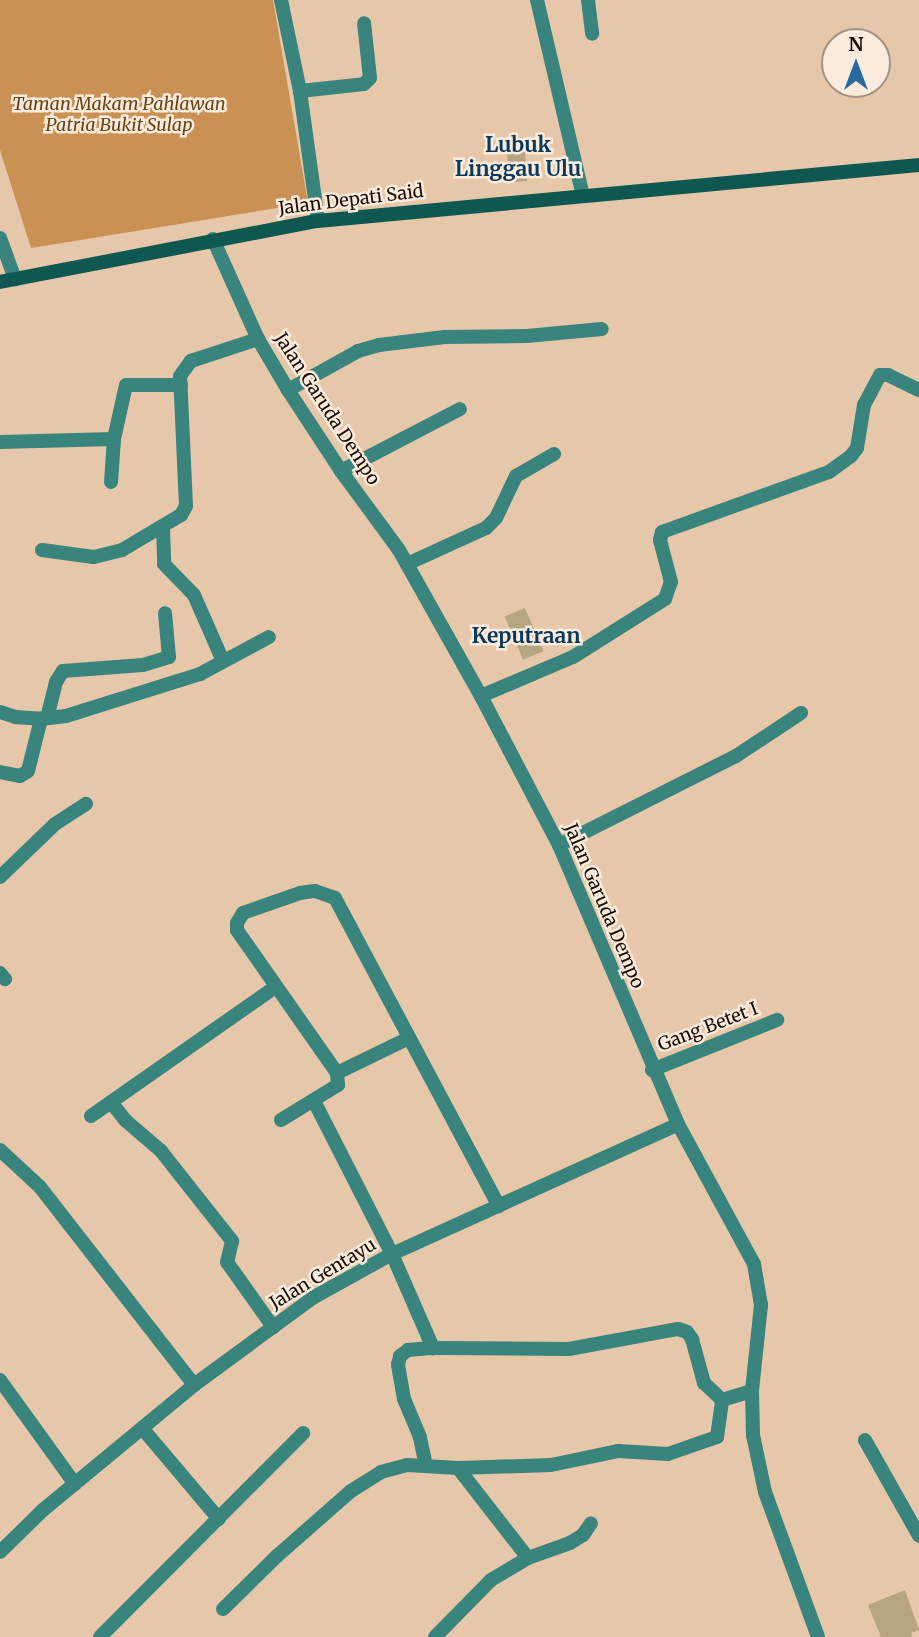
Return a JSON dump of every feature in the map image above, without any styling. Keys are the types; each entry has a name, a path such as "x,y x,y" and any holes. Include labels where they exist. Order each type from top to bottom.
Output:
{"main road":[{"name":"Jalan Depati Said","path":"7,281 212,239 318,221 919,165"}],"street":[{"path":"281,0 300,90 318,221"},
{"path":"537,0 583,196"},
{"path":"588,0 592,34"},
{"path":"300,90 364,84 370,78 364,23"},
{"path":"0,238 7,281"},
{"name":"Jalan Garuda Dempo","path":"212,239 258,339 288,390 407,564 481,696 559,845 652,1070 678,1124 754,1264 761,1305 752,1391 753,1435 765,1492 818,1637"},
{"path":"288,390 358,351 379,345 445,337 527,336 602,328"},
{"path":"41,550 94,557 122,550 181,515 186,506 180,376 191,361 258,339"},
{"path":"481,696 573,657 664,599 671,582 660,540 662,533 829,472 851,456 857,448 864,405 880,375 888,375 919,390"},
{"path":"111,482 114,439 126,385 181,385"},
{"path":"341,471 460,409"},
{"path":"0,442 114,439"},
{"path":"407,564 486,528 496,518 516,476 554,454"},
{"path":"163,528 164,564 194,596 223,661"},
{"path":"164,613 169,657 181,681"},
{"path":"0,712 15,717 66,716 181,681 269,637"},
{"path":"0,772 20,776 29,771 56,682 63,671 143,665 169,657"},
{"path":"559,845 736,756 801,713"},
{"path":"0,877 55,824 86,804"},
{"path":"281,1120 338,1085 337,1073 237,930 237,923 243,913 300,892 326,893 335,898 499,1206"},
{"path":"92,1116 275,987"},
{"name":"Gang Betet I","path":"652,1070 778,1020"},
{"path":"337,1073 409,1038"},
{"path":"314,1101 392,1254 433,1349"},
{"path":"111,1102 125,1119 161,1151 232,1241 227,1262 273,1327"},
{"name":"Jalan Gentayu","path":"0,1552 75,1484 194,1385 314,1297 392,1254 678,1124"},
{"path":"0,1150 40,1187 194,1385"},
{"path":"426,1466 420,1437 404,1399 398,1365 400,1356 408,1350 569,1349 678,1329 687,1332 692,1339 704,1382 722,1400"},
{"path":"0,1380 75,1484"},
{"path":"722,1400 752,1391"},
{"path":"223,1609 276,1556 369,1478 394,1467 458,1468 561,1464 618,1451 668,1454 718,1437 722,1400"},
{"path":"142,1428 219,1519"},
{"path":"100,1637 303,1433"},
{"path":"865,1440 919,1536"},
{"path":"458,1468 528,1558"},
{"path":"435,1637 491,1580 528,1558 570,1543 583,1535 591,1524"}],"green space":[{"name":"Taman Makam Pahlawan Patria Bukit Sulap","path":"0,0 273,0 308,203 31,248 0,150"}],"building":[{"path":"524,137 527,181 509,182 506,138"},
{"path":"525,608 543,651 523,660 505,617"},
{"path":"905,1590 919,1630 911,1633 912,1637 881,1637 868,1605"}],"district":[{"name":"Lubuk Linggau Ulu","path":"518,157"},
{"name":"Keputraan","path":"526,636"}]}
